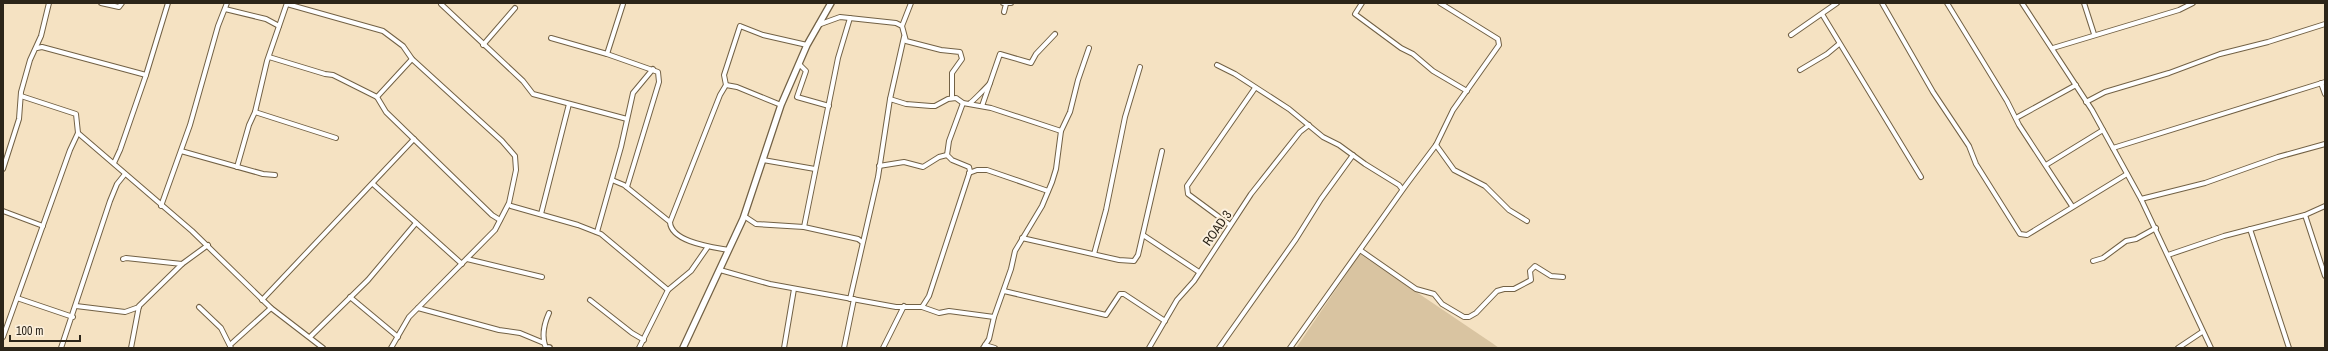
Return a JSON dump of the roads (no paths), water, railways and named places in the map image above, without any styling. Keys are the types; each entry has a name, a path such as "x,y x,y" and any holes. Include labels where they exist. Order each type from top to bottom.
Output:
{"main road":[{"path":"683,348 744,216 781,105 807,45 831,3"}],"street":[{"path":"3,169 19,119 21,96 30,60 37,48 49,3"},
{"path":"101,3 119,7 122,3"},
{"path":"114,163 146,75 157,34 168,3"},
{"path":"161,206 181,151 208,66 218,26 227,3"},
{"path":"238,167 249,124 255,112 269,57 287,3 383,31 402,46 412,59 502,141 515,156 517,162 514,186 495,230 409,317 391,348"},
{"path":"911,3 902,26 906,41 914,44 960,52 962,59 952,73 952,98"},
{"path":"1004,12 1006,3"},
{"path":"1362,3 1355,14 1402,48 1413,54 1433,71 1467,91"},
{"path":"1290,348 1402,189 1436,145 1446,121 1499,45 1499,41 1440,3"},
{"path":"1791,35 1837,3"},
{"path":"1882,3 2017,231 2022,235 2027,235 2058,217 2072,206 2091,198 2127,174"},
{"path":"1947,3 2016,118 2072,206"},
{"path":"2022,3 2076,85 2141,199 2156,228 2202,332 2211,348"},
{"path":"2084,3 2094,34"},
{"path":"2053,48 2094,34 2179,10 2193,3"},
{"path":"441,4 483,46 523,81 531,93 627,119"},
{"path":"607,54 623,4"},
{"path":"483,46 515,8"},
{"path":"225,9 266,19 279,26"},
{"path":"1822,14 1921,177"},
{"path":"818,25 842,17 884,21 902,26"},
{"path":"842,17 847,24"},
{"path":"804,227 815,169 847,24 850,18"},
{"path":"2086,102 2105,92 2163,75 2220,54 2268,42 2325,24"},
{"path":"670,222 720,95 726,85 724,76 740,26 763,35 807,45"},
{"path":"982,106 1000,54 1031,63 1036,54 1055,34"},
{"path":"844,348 862,242 879,166 890,99 904,36"},
{"path":"551,38 607,54 658,72 659,82 627,187"},
{"path":"38,43 42,47"},
{"path":"1800,70 1827,54 1839,44"},
{"path":"37,48 42,47 146,75"},
{"path":"995,348 984,347 989,339 994,317 1012,269 1013,256 1022,238 1042,206 1056,169 1061,131 1070,112 1078,80 1089,48"},
{"path":"269,57 320,73 333,75 377,96 386,112 500,220"},
{"path":"377,96 412,59"},
{"path":"799,64 806,71 797,97 829,106"},
{"path":"1217,65 1235,74 1289,109 1323,137 1339,145 1399,185 1402,189"},
{"path":"1094,254 1106,210 1125,117 1140,67"},
{"path":"597,232 612,180 633,93 653,69"},
{"path":"970,103 974,102 976,96 990,82"},
{"path":"2113,148 2323,83 2325,94"},
{"path":"726,85 731,85 781,105"},
{"path":"2016,118 2076,85"},
{"path":"1230,225 1188,194 1187,186 1256,88"},
{"path":"3,337 70,150 78,133 76,114 21,96"},
{"path":"890,99 906,104 931,106 952,98 963,103 982,106 1061,131"},
{"path":"947,155 949,141 963,103"},
{"path":"541,214 570,104"},
{"path":"255,112 336,138"},
{"name":"ROAD 3","path":"1149,348 1178,300 1199,272 1230,225 1286,150 1304,128 1309,125"},
{"path":"2046,164 2103,130"},
{"path":"78,133 208,246 271,308 324,348"},
{"path":"262,300 414,139"},
{"path":"2141,199 2205,183 2278,157 2325,144"},
{"path":"1436,145 1454,170 1485,186 1509,210 1527,221"},
{"path":"181,151 263,174 275,175"},
{"path":"1022,238 1119,260 1134,261 1138,255 1162,151"},
{"path":"879,166 904,162 923,167 939,157 947,155"},
{"path":"922,307 929,296 969,167 952,160 947,155"},
{"path":"1219,348 1353,155"},
{"path":"763,160 815,169"},
{"path":"968,173 977,170 987,170 1048,191"},
{"path":"61,348 73,317 110,201 117,184 126,174"},
{"path":"612,180 627,187 670,222 675,232 707,248 728,250"},
{"path":"373,184 462,264"},
{"path":"1399,185 1406,185"},
{"path":"511,206 597,232 668,290"},
{"path":"2168,255 2198,244 2305,215 2325,206"},
{"path":"3,211 43,226"},
{"path":"2305,215 2325,276"},
{"path":"744,216 760,224 804,227 858,239 862,242"},
{"path":"310,337 350,297 416,223"},
{"path":"2093,261 2103,258 2126,241 2156,228"},
{"path":"2250,229 2289,348"},
{"path":"858,239 864,235"},
{"path":"1143,235 1199,272"},
{"path":"76,306 125,312 138,307 182,264 208,246"},
{"path":"639,348 668,290 691,271 707,248"},
{"path":"1360,250 1416,289 1434,294 1442,304 1464,317 1468,317 1476,313 1497,291 1514,289 1529,282 1531,280 1530,271 1535,266 1551,276 1563,277"},
{"path":"123,259 126,258 182,264"},
{"path":"467,259 542,277"},
{"path":"720,270 761,282 852,299 922,307 939,313 949,311 994,317"},
{"path":"784,348 794,288"},
{"path":"1004,291 1106,315 1120,294 1124,294 1166,321"},
{"path":"350,297 398,337"},
{"path":"17,298 73,317"},
{"path":"590,300 632,333 644,340"},
{"path":"883,348 904,306"},
{"path":"131,348 138,307"},
{"path":"199,307 221,328 231,347 271,308"},
{"path":"418,308 500,330 520,333 547,347"},
{"path":"547,347 545,323 549,313"},
{"path":"2178,348 2202,332"}]}
